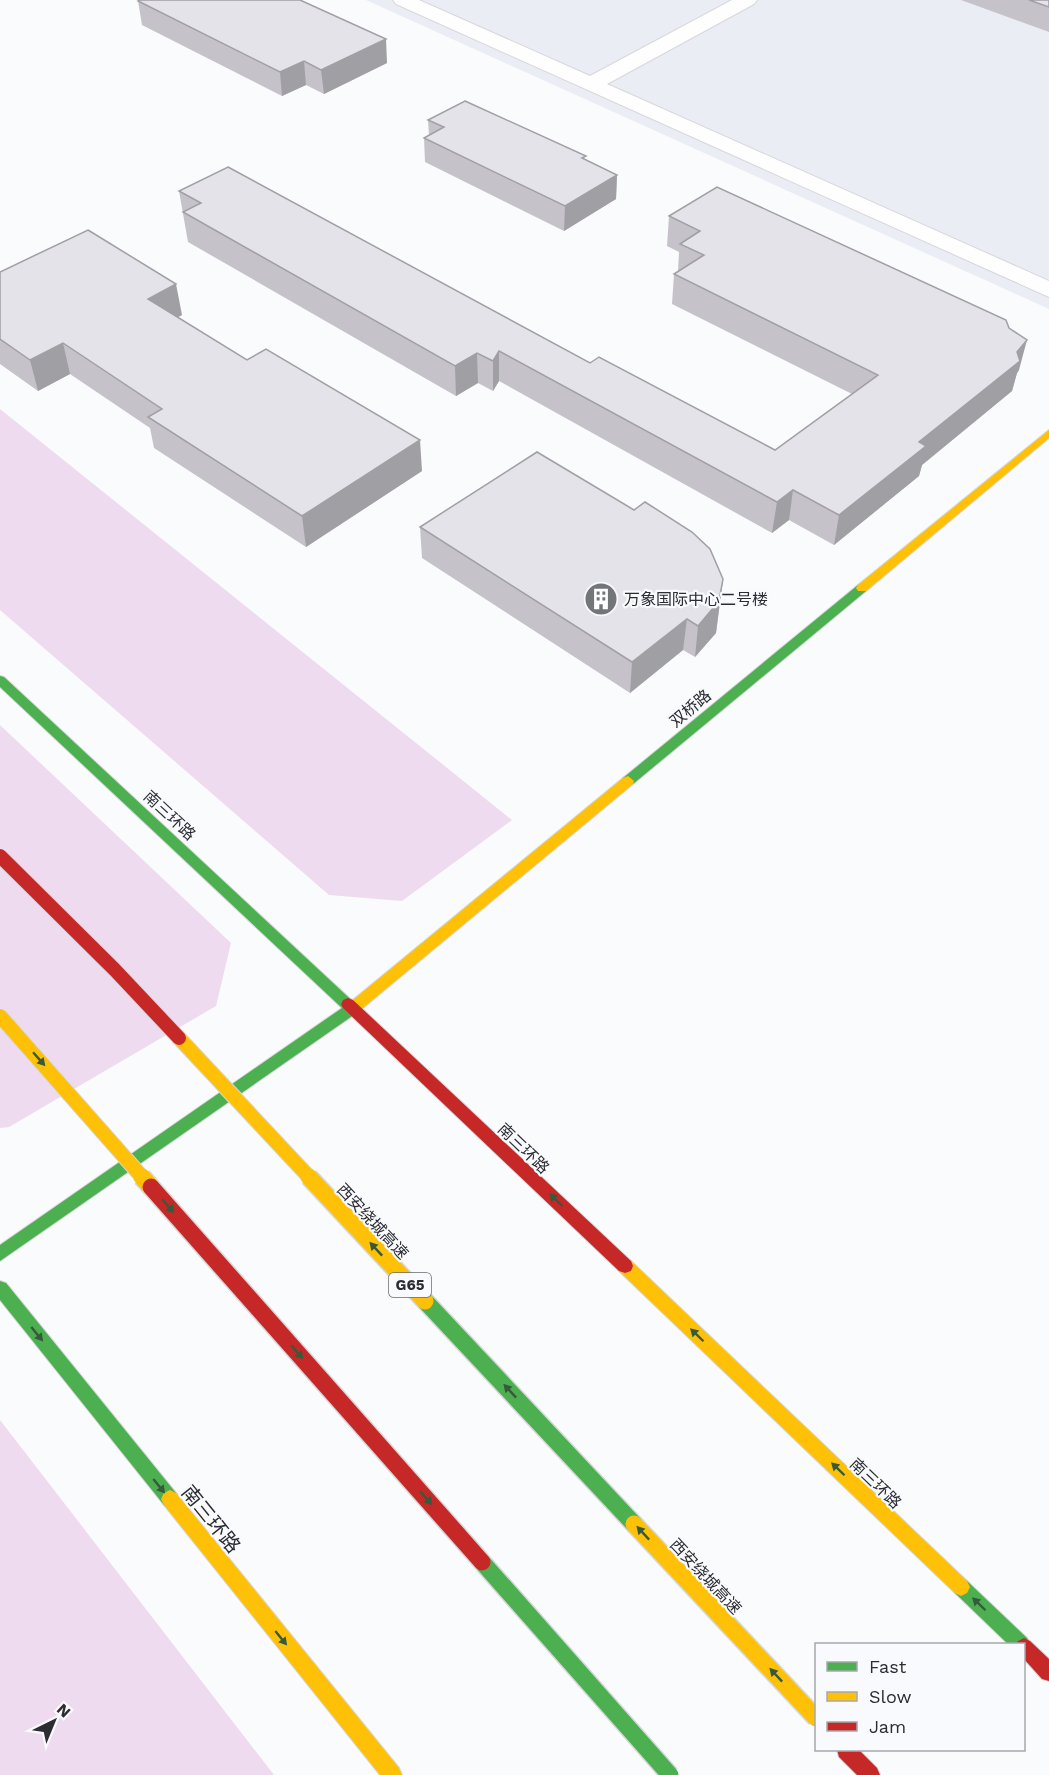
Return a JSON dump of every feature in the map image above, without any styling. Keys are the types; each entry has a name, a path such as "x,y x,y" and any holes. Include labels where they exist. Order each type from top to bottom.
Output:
{"main road":[{"name":"双桥路","path":"0,1254 352,1008 1049,433"},
{"name":"南三环路","path":"0,680 352,1008 1019,1643"},
{"name":"西安绕城高速","path":"0,856 115,970 815,1717"},
{"path":"0,1016 670,1775"},
{"name":"南三环路","path":"0,1288 392,1775"},
{"name":"南三环路","path":"1025,1649 1049,1672"},
{"path":"848,1751 870,1775"}],"street":[{"path":"403,0 1049,290"},
{"path":"591,84 747,0"}],"shaded area":[{"path":"366,0 1049,0 1049,309"},
{"path":"0,409 512,820 402,901 329,895 0,610"},
{"path":"0,725 231,943 216,1006 9,1127 0,1128"},
{"path":"0,1420 274,1775 0,1775"}],"building":[{"path":"300,0 386,39 321,70 304,61 280,72 138,1"},
{"path":"1029,0 1049,0 1049,7"},
{"path":"465,101 586,156 582,158 617,175 565,206 424,138 444,127 428,120"},
{"path":"228,167 590,363 599,357 775,450 878,375 674,274 704,255 680,244 700,231 669,216 717,187 1006,320 1009,328 1027,340 1017,352 1020,361 919,442 926,446 839,515 793,490 777,502 499,351 493,361 477,353 455,366 183,212 201,203 179,191"},
{"path":"88,230 176,284 148,299 247,360 266,349 420,440 302,516 148,417 162,409 63,343 30,360 0,339 0,272"},
{"name":"万象国际中心二号楼","path":"537,452 634,510 645,502 692,532 710,549 723,579 719,601 698,626 687,619 632,662 420,527"}],"traffic: fast":[{"path":"628,781 862,588"},
{"path":"0,680 348,1004"},
{"path":"0,1254 353,1008"},
{"path":"0,1288 170,1499"},
{"path":"425,1301 634,1524"},
{"path":"482,1562 670,1775"},
{"path":"961,1587 1020,1643"}],"traffic: slow":[{"path":"862,588 1049,433"},
{"path":"353,1008 628,781"},
{"path":"0,1016 151,1187"},
{"path":"179,1038 425,1301"},
{"path":"625,1266 961,1587"},
{"path":"170,1499 392,1775"},
{"path":"634,1524 815,1717"}],"traffic: jam":[{"path":"0,856 115,970 179,1038"},
{"path":"348,1004 625,1266"},
{"path":"151,1187 482,1562"},
{"path":"1025,1648 1049,1672"},
{"path":"847,1751 870,1775"}],"place":[{"name":"万象国际中心二号楼","path":"601,599"}]}
